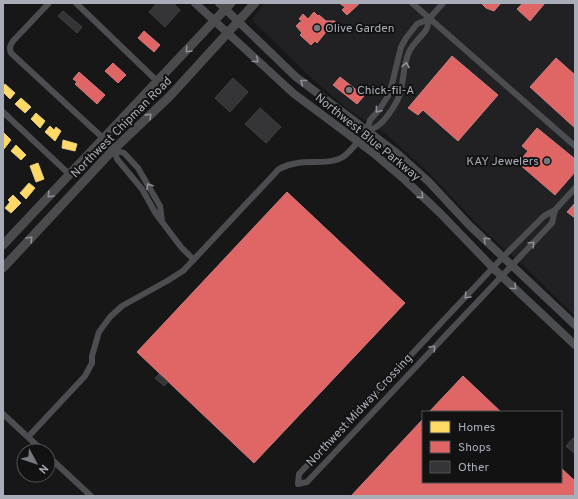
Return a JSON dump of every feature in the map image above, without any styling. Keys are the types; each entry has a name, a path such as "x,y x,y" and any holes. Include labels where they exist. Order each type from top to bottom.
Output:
{"main road":[{"name":"Northwest Chipman Road","path":"3,268 114,150 170,96 255,3"},
{"name":"Northwest Chipman Road","path":"3,245 158,82 214,21 225,5"}],"street":[{"path":"49,3 13,41 10,45 10,50 14,57 104,139 114,150 117,159 142,189 156,214 181,247 194,260"},
{"path":"76,3 158,82"},
{"name":"Northwest Blue Parkway","path":"195,3 293,93 406,180 501,276 575,345"},
{"path":"412,3 575,146"},
{"path":"28,437 85,376 92,364 92,356 99,332 110,316 122,306 178,275 280,169 295,163 330,161 340,159 345,156 367,131 370,120 388,96 401,47 406,38 417,24 429,19 443,3"},
{"name":"Northwest Blue Parkway","path":"225,5 238,21 296,77 398,154 429,182 469,225 575,325"},
{"path":"367,131 380,125 400,96 409,52 415,42 427,29 429,19"},
{"path":"3,112 69,174"},
{"path":"114,150 124,153 138,168 160,206 162,222"},
{"name":"Northwest Midway Crossing","path":"555,210 552,223 307,482 298,484 299,474 503,257 544,216 555,210 575,188"},
{"path":"3,414 34,443"},
{"path":"56,463 91,496"}],"shaded area":[{"path":"264,3 575,3 575,316 525,267 480,227 431,175 386,134 347,109 309,76 252,20"}],"building: Homes":[{"path":"5,84 15,93 10,99 3,92 3,87"},
{"path":"21,98 31,107 25,113 15,104"},
{"path":"36,113 45,121 40,128 31,119"},
{"path":"50,126 54,130 56,127 61,131 55,141 45,132"},
{"path":"3,132 11,140 4,149 3,148"},
{"path":"63,140 77,144 75,151 62,148"},
{"path":"16,145 26,155 21,160 11,151"},
{"path":"38,163 44,179 36,182 30,166"},
{"path":"29,183 35,188 26,199 20,193"},
{"path":"13,195 21,203 11,213 5,208 10,202 8,200"}],"building: Shops":[{"path":"339,3 360,3 347,15 342,10 345,7"},
{"path":"481,3 501,3 494,11 486,8"},
{"path":"523,3 545,3 530,21 517,9"},
{"name":"Olive Garden","path":"314,12 326,21 335,21 335,29 329,29 329,32 326,32 317,43 315,41 311,45 300,35 302,33 296,26 300,22 303,22 299,19 303,14 308,19"},
{"path":"144,31 160,45 154,52 138,38"},
{"path":"452,56 498,95 458,141 423,110 418,115 408,108"},
{"path":"556,58 575,75 573,79 575,81 575,128 530,87"},
{"path":"113,63 126,75 118,83 105,71"},
{"path":"79,72 105,95 97,104 75,84 77,82 73,79"},
{"name":"Chick-fil-A","path":"340,77 364,96 357,104 333,85"},
{"name":"KAY Jewelers","path":"537,128 575,159 575,172 555,195 518,163 528,151 522,146"},
{"path":"287,192 405,303 254,463 137,352"},
{"path":"575,203 575,218 567,212"},
{"path":"463,376 500,411 430,411"},
{"path":"422,420 422,483 562,483 562,469 575,481 575,496 351,496"}],"building: Other":[{"path":"157,3 173,3 180,10 165,27 149,12"},
{"path":"63,11 82,27 77,33 58,16"},
{"path":"233,78 248,92 230,112 215,98"},
{"path":"260,108 281,127 266,143 245,124"},
{"path":"159,374 168,382 164,386 155,378"},
{"path":"575,436 575,454 566,446"}],"place":[{"name":"Olive Garden","path":"317,28"},
{"name":"Chick-fil-A","path":"349,90"},
{"name":"KAY Jewelers","path":"547,161"}]}
